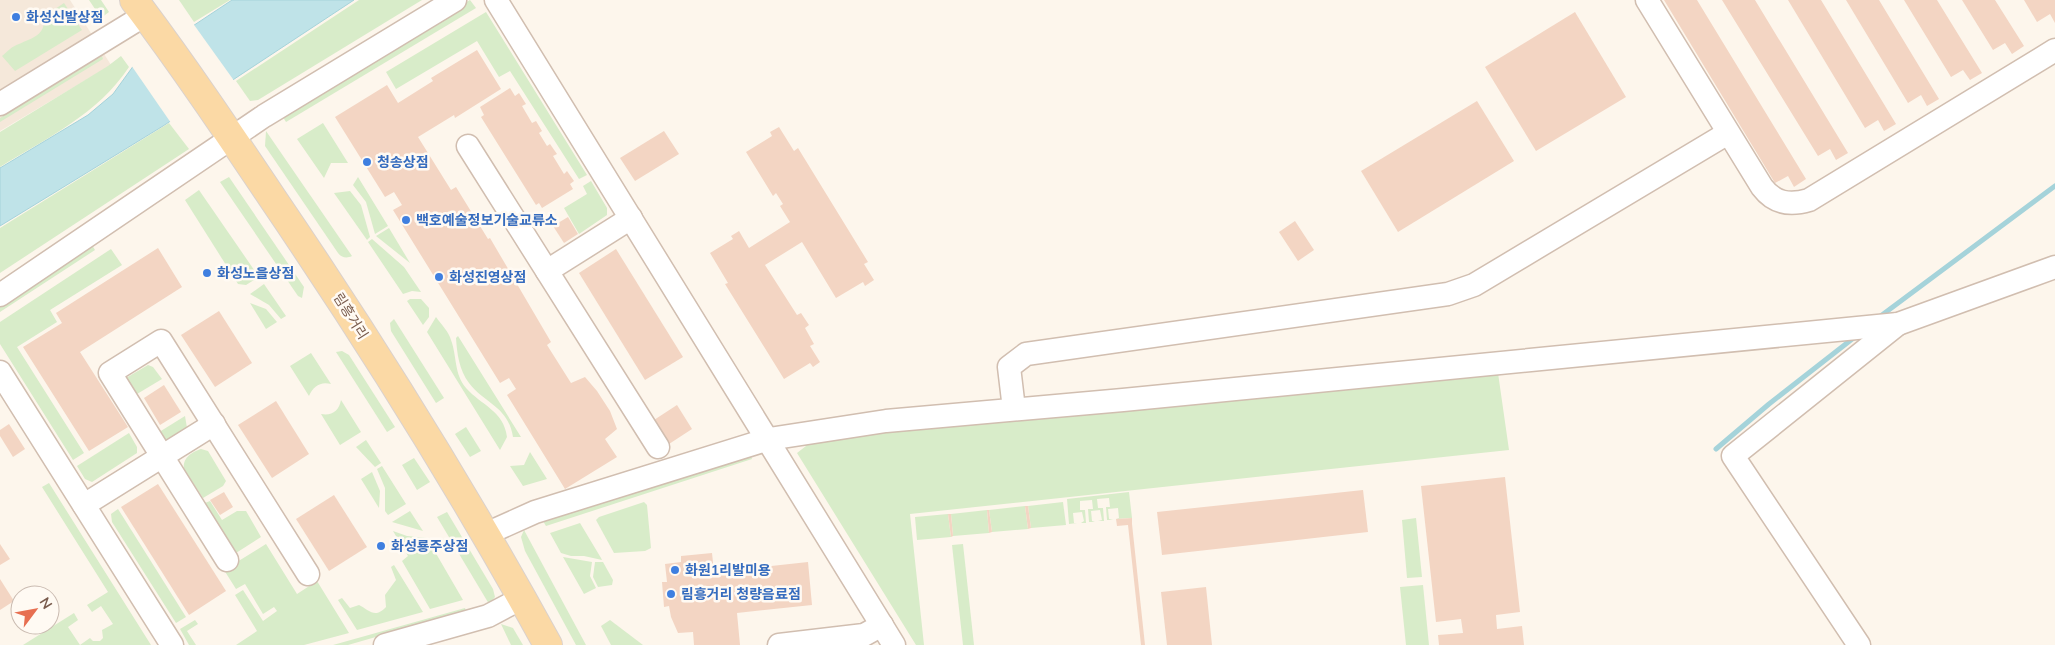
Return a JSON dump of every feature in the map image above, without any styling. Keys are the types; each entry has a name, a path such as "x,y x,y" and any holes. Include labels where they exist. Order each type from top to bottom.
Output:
{"main road":[{"name":"림흥거리","path":"146,16 227,130 330,282 486,534 548,645"}],"street":[{"path":"0,295 227,130 264,116 455,0"},
{"path":"496,0 769,439 894,645"},
{"path":"1647,0 1767,194 1784,203 1796,204 1809,200 2055,50"},
{"path":"0,104 146,16"},
{"path":"1014,409 1009,367 1026,354 1448,294 1474,285 1728,133"},
{"path":"468,146 658,447"},
{"path":"547,272 631,218"},
{"path":"486,534 535,512 769,439 886,421 1892,325 2055,267"},
{"path":"1859,645 1733,456 1892,325"},
{"path":"228,560 110,373 161,341 308,574"},
{"path":"0,372 172,645"},
{"path":"84,505 214,424"},
{"path":"385,645 488,616 522,598"},
{"path":"779,645 864,635 882,625"}],"shaded area":[{"path":"0,0 70,0 111,65 0,131"}],"green space":[{"path":"89,0 101,0 109,12 101,18"},
{"path":"179,0 230,0 194,22"},
{"path":"359,0 422,0 258,100 250,101 236,81"},
{"path":"470,0 476,8 286,122 281,114"},
{"path":"64,3 82,30 15,71 2,56 14,46 29,40 41,32 44,23 43,17"},
{"path":"486,12 587,175 579,179 510,71 499,77 477,41 396,89 386,72"},
{"path":"102,56 103,59 0,122 0,118"},
{"path":"121,56 129,67 116,84 87,112 0,167 0,132 108,66"},
{"path":"169,123 189,149 0,273 0,228"},
{"path":"323,123 348,163 331,163 324,178 297,139"},
{"path":"266,131 352,256 344,257 338,253 265,146"},
{"path":"229,177 304,287 302,298 298,296 220,182"},
{"path":"358,177 388,226 375,234 366,202 353,185"},
{"path":"591,181 607,208 607,215 579,234 564,208 587,194 583,186"},
{"path":"199,190 259,277 246,285 238,284 185,200"},
{"path":"350,191 361,205 370,237 367,240 334,193"},
{"path":"389,228 410,263 376,236"},
{"path":"372,239 404,267 421,292 412,291 403,294 368,242"},
{"path":"92,245 95,250 0,312 0,305"},
{"path":"111,249 122,265 50,310 57,322 17,347 84,453 73,460 0,344 0,322"},
{"path":"264,284 286,316 281,319 269,305 250,294"},
{"path":"410,299 421,299 429,308 429,317 423,325 407,301"},
{"path":"250,303 266,309 277,322 266,329"},
{"path":"436,317 450,337 462,383 497,415 505,428 507,437 500,450 427,332"},
{"path":"394,319 444,398 436,403 391,331 390,323"},
{"path":"458,336 521,437 513,437 506,418 469,383 461,367 458,355 456,338"},
{"path":"342,351 349,355 395,427 387,432 336,352"},
{"path":"311,353 331,384 324,383 318,385 309,396 290,366"},
{"path":"148,365 153,367 162,379 132,397 126,378"},
{"path":"1498,373 1509,450 910,514 924,645 916,645 797,453 806,446 802,440"},
{"path":"341,400 361,432 340,445 321,414 334,412 339,407"},
{"path":"185,416 187,428 167,441 156,434"},
{"path":"466,427 481,451 470,457 455,434"},
{"path":"129,433 137,447 137,453 92,482 85,479 77,466"},
{"path":"366,440 381,463 375,467 356,447"},
{"path":"201,449 208,451 226,481 223,486 203,498 184,469 188,456"},
{"path":"530,452 547,479 523,486 510,466 524,465"},
{"path":"750,453 752,459 546,526 543,521"},
{"path":"414,458 430,482 417,490 402,465"},
{"path":"382,466 406,504 388,515 385,511 385,488 377,469"},
{"path":"372,472 380,491 379,508 361,479"},
{"path":"49,483 151,645 80,645 90,638 93,641 100,641 103,638 102,630 113,624 101,606 92,612 87,605 108,592 42,487"},
{"path":"1129,492 1132,518 1116,519 1119,518 1118,508 1108,509 1109,519 1113,520 1107,520 1106,507 1110,507 1109,498 1097,499 1098,508 1103,508 1104,521 1098,521 1102,520 1100,510 1091,511 1092,521 1095,522 1089,522 1088,509 1093,509 1092,500 1080,501 1080,510 1085,510 1086,523 1081,523 1084,521 1082,512 1073,513 1074,523 1077,523 1069,524 1067,499"},
{"path":"210,501 222,520 237,511 246,511 261,537 236,553 205,503"},
{"path":"644,502 647,505 651,548 645,551 614,553 596,520 599,517"},
{"path":"1063,502 1066,525 1031,528 1028,506"},
{"path":"1025,506 1028,529 992,532 989,510"},
{"path":"118,509 186,617 176,623 112,522 111,514"},
{"path":"987,510 989,533 953,536 951,514"},
{"path":"410,511 423,531 392,522"},
{"path":"447,512 493,589 495,597 489,604 437,517"},
{"path":"948,514 951,537 917,540 915,517"},
{"path":"1416,518 1422,577 1407,578 1402,520"},
{"path":"580,523 602,560 561,553 550,533"},
{"path":"524,530 586,645 576,645 525,551 521,537"},
{"path":"393,531 407,536 427,538 463,600 430,609 402,561 408,556"},
{"path":"266,544 297,594 317,581 349,633 304,645 236,645 257,631 235,595 243,590 263,621 277,611 274,607 263,614 245,584 236,589 224,570"},
{"path":"963,544 974,645 963,645 952,545"},
{"path":"563,557 592,562 590,576 596,588 584,594"},
{"path":"595,562 603,562 613,580 612,585 598,587 593,577"},
{"path":"394,565 423,612 357,630 338,600 342,598 350,608 359,605 375,613 382,611 386,607 385,595 396,580 391,567"},
{"path":"1423,585 1429,645 1406,645 1400,587"},
{"path":"465,608 466,611 348,645 333,645"},
{"path":"74,613 78,620 68,627 80,645 23,645 39,635 60,635 60,622"},
{"path":"195,620 198,624 187,631 196,645 189,645 180,629"},
{"path":"610,620 643,645 611,645 601,626"},
{"path":"501,624 513,628 523,645 511,645"}],"water":[{"path":"232,0 354,0 163,126 0,226 0,168 88,115 113,94 134,65"}],"pier":[{"path":"192,22 235,82 171,123 131,65"}],"building":[{"path":"1664,0 1697,0 1806,179 1794,187 1788,176 1775,183"},
{"path":"1722,0 1755,0 1848,153 1836,160 1830,149 1818,156"},
{"path":"1788,0 1821,0 1896,124 1884,131 1878,120 1865,128"},
{"path":"1846,0 1879,0 1939,99 1927,106 1921,95 1908,103"},
{"path":"1904,0 1937,0 1982,73 1970,80 1963,70 1951,77"},
{"path":"1962,0 1995,0 2024,46 2012,54 2005,43 1993,50"},
{"path":"2024,0 2055,0 2055,23 2050,14 2037,22"},
{"path":"1575,12 1626,97 1536,151 1485,67"},
{"path":"477,50 501,89 455,118 454,115 418,137 451,190 456,187 488,239 490,238 551,342 547,345 571,383 585,377 610,411 617,429 605,439 617,457 565,489 507,395 516,389 509,378 500,383 393,210 402,205 394,192 385,197 335,117 387,85 398,103 433,81 431,78"},
{"path":"510,88 515,96 519,93 526,104 522,106 532,123 536,121 542,131 539,133 547,146 550,144 557,154 553,156 564,174 567,171 574,181 570,184 573,189 542,208 539,203 536,205 481,117 484,115 480,107"},
{"path":"1477,101 1514,161 1398,232 1361,171"},
{"path":"779,127 794,151 798,148 868,262 864,264 874,280 865,286 863,282 836,298 802,242 765,265 797,315 801,313 809,325 805,328 814,344 810,346 820,362 813,367 810,363 784,379 725,284 728,283 710,253 733,239 731,236 739,231 749,248 790,222 780,206 783,204 776,193 773,196 746,152 772,136 770,132"},
{"path":"664,131 679,154 635,181 620,158"},
{"path":"568,217 578,234 564,243 553,226"},
{"path":"1295,221 1314,250 1298,261 1279,232"},
{"path":"158,248 182,287 80,352 128,427 89,451 23,347 62,323 56,313"},
{"path":"616,249 683,357 645,380 579,273"},
{"path":"219,311 252,363 215,387 181,335"},
{"path":"164,385 181,412 160,425 144,398"},
{"path":"276,401 309,454 272,478 238,425"},
{"path":"677,405 692,429 669,444 654,420"},
{"path":"9,424 25,449 13,457 0,436 0,430"},
{"path":"1505,477 1520,612 1496,615 1497,629 1522,626 1524,645 1439,645 1438,635 1463,633 1461,619 1436,622 1421,486"},
{"path":"158,484 226,591 189,615 121,507"},
{"path":"1363,490 1368,532 1162,555 1157,512"},
{"path":"224,492 233,507 220,515 210,500"},
{"path":"334,495 367,547 329,571 296,519"},
{"path":"1025,506 1028,506 1031,528 1028,529"},
{"path":"987,510 989,510 992,532 989,533"},
{"path":"948,514 951,514 953,536 951,537"},
{"path":"1132,518 1145,645 1141,645 1128,525 1117,526 1116,519"},
{"path":"0,544 10,559 0,565"},
{"path":"712,553 714,572 808,562 812,605 737,613 740,645 694,645 693,632 678,633 671,617 669,606 664,607 662,582 667,582 665,564 681,562 681,556"},
{"path":"0,579 10,595 10,604 0,610"},
{"path":"1206,587 1212,645 1167,645 1161,592"}],"waterway":[{"path":"1878,318 2055,186"},
{"path":"1716,449 1769,404 1856,336"}],"place":[{"name":"화성신발상점","path":"16,17"},
{"name":"청송상점","path":"367,162"},
{"name":"백호예술정보기술교류소","path":"406,220"},
{"name":"화성노을상점","path":"207,273"},
{"name":"화성진영상점","path":"439,277"},
{"name":"화성룡주상점","path":"381,546"},
{"name":"화원1리발미용","path":"675,570"},
{"name":"림흥거리 청량음료점","path":"671,594"}]}
